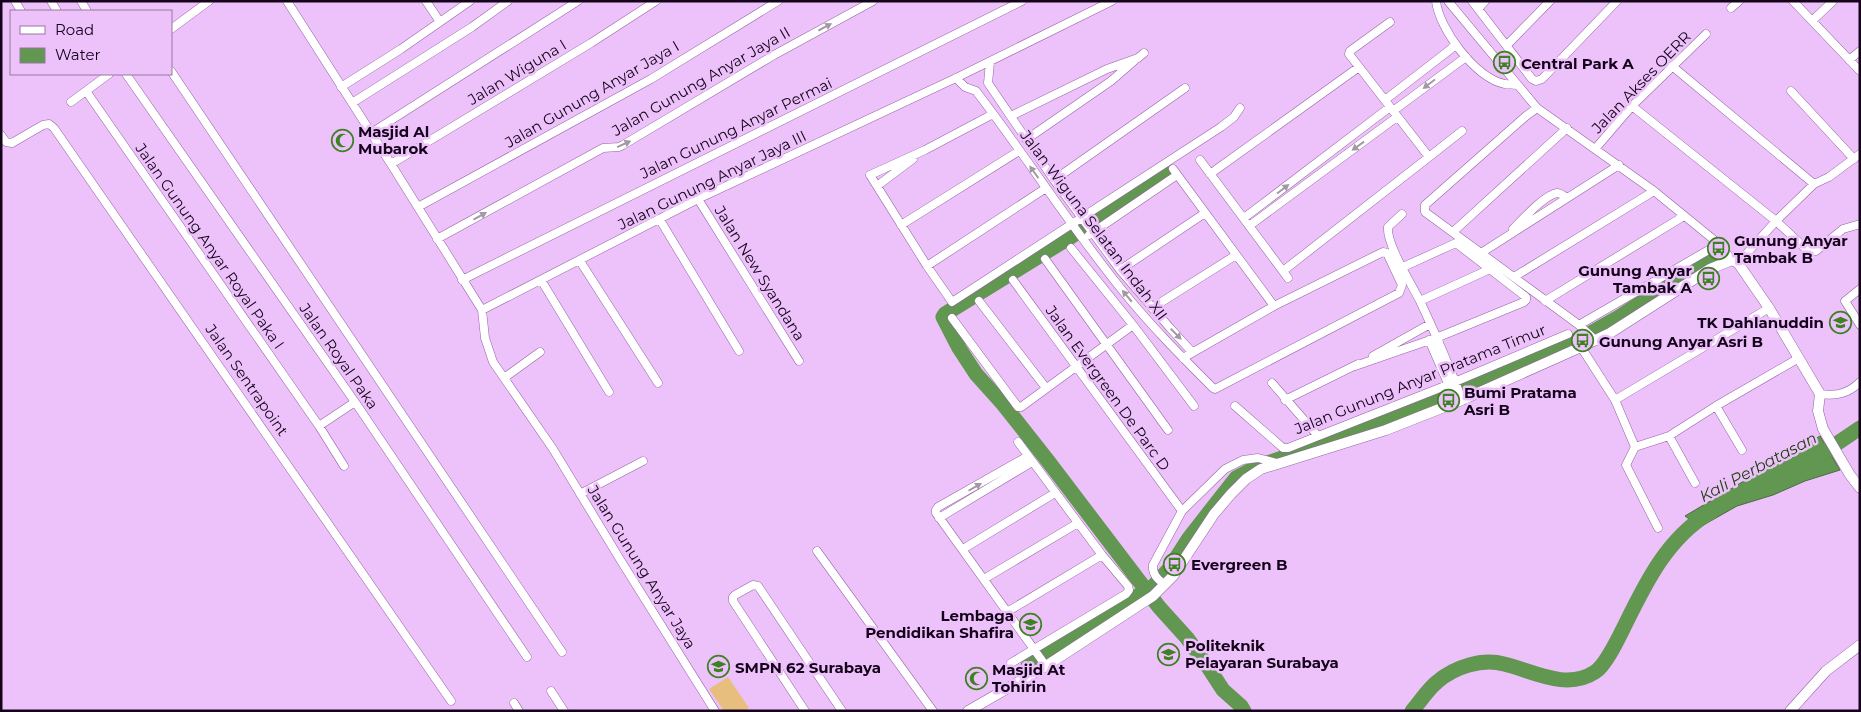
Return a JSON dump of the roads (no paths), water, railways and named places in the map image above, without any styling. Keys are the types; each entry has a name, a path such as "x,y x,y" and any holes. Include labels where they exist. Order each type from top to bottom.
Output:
{"street":[{"path":"172,27 209,1"},
{"path":"426,1 440,22"},
{"path":"341,87 470,1"},
{"path":"352,103 472,28 508,1"},
{"path":"371,133 578,1"},
{"name":"Jalan Wiguna I","path":"391,164 591,43 656,1"},
{"name":"Jalan Gunung Anyar Jaya I","path":"418,207 650,79 778,1"},
{"name":"Jalan Gunung Anyar Jaya II","path":"437,239 603,148 624,145 774,55 873,1"},
{"name":"Jalan Gunung Anyar Permai","path":"462,280 1022,1"},
{"name":"Jalan Gunung Anyar Jaya III","path":"482,310 698,199 990,62 1112,1"},
{"path":"1436,1 1441,20 1456,45 1478,70 1504,84 1517,84"},
{"path":"1448,1 1537,108 1620,165 1654,191 1719,244 1735,261 1769,308 1820,394 1818,412 1823,429 1850,475 1860,488"},
{"path":"1472,1 1532,79 1536,81 1542,79 1617,1"},
{"path":"1478,9 1485,1"},
{"path":"1507,45 1550,1"},
{"path":"1731,8 1739,1"},
{"path":"1793,1 1860,71"},
{"path":"1812,21 1833,1"},
{"name":"Jalan Gunung Anyar Jaya","path":"288,2 482,310 485,338 491,355 504,378 551,446 715,711"},
{"path":"1390,22 1349,54 1429,157"},
{"name":"Jalan Akses OERR","path":"1595,149 1632,106 1706,34"},
{"path":"1385,100 1456,45"},
{"path":"1849,60 1860,51"},
{"path":"1011,116 1107,69 1141,55 1111,81 1027,139"},
{"path":"1249,226 1466,57"},
{"path":"976,91 988,83 990,62"},
{"path":"1672,66 1814,184"},
{"path":"1210,174 1359,67"},
{"path":"172,72 562,652"},
{"name":"Jalan Royal Paka","path":"127,75 355,402 527,657"},
{"path":"71,102 86,91 97,78"},
{"name":"Jalan Wiguna Selatan Indah XII","path":"956,78 965,87 976,91 1072,225 1151,325 1213,388 1218,389 1399,293 1402,290 1402,285 1385,252 1274,306"},
{"name":"Jalan Wiguna Selatan Indah XII","path":"988,83 1054,180 1120,270 1192,352"},
{"path":"1054,180 1185,88"},
{"name":"Jalan Gunung Anyar Royal Paka I","path":"86,91 315,421 344,466"},
{"path":"968,711 1149,599 1160,581 1231,494 1246,479 1261,469 1276,462 1386,430 1456,392 1582,347 1593,338 1710,269 1735,261 1814,184 1829,177 1857,156 1791,92"},
{"path":"1632,106 1776,221 1808,250 1816,251 1843,229 1860,224"},
{"path":"994,114 870,176 951,301 954,301 1072,225 1221,127 1234,118 1240,108"},
{"path":"1537,108 1425,205 1425,212 1581,326 1593,338"},
{"path":"1244,218 1394,112"},
{"name":"Jalan Sentrapoint","path":"1,135 6,142 12,143 43,124 49,124 54,128 451,701"},
{"path":"1453,232 1566,128"},
{"path":"1283,271 1462,131"},
{"path":"876,186 925,150"},
{"path":"901,225 1019,151"},
{"path":"1200,160 1288,278"},
{"path":"1481,253 1620,165"},
{"path":"1082,238 1175,172 1274,306 1183,358"},
{"path":"927,266 1046,188"},
{"path":"1514,277 1654,191"},
{"name":"Jalan New Syandana","path":"698,199 799,361"},
{"path":"1120,270 1205,213"},
{"path":"1402,214 1388,227 1388,231 1430,324 1432,339 1456,392"},
{"path":"1545,301 1684,216"},
{"path":"660,220 739,351"},
{"path":"1354,366 1432,339 1526,300 1526,297 1456,243 1403,267"},
{"path":"1581,326 1719,244"},
{"path":"1071,248 1133,325 1194,406"},
{"path":"1152,308 1236,255"},
{"path":"1045,259 1168,430"},
{"path":"580,261 658,383"},
{"path":"1420,301 1490,269"},
{"path":"541,280 609,392"},
{"name":"Jalan Evergreen De Parc D","path":"1013,280 1182,511"},
{"path":"1860,289 1846,301 1860,324"},
{"path":"979,301 1046,388"},
{"path":"1615,400 1769,308"},
{"path":"952,318 1018,407 1133,325"},
{"path":"1285,400 1354,366 1430,324"},
{"name":"Jalan Gunung Anyar Pratama Timur","path":"1235,406 1282,448 1288,448 1318,436 1456,392 1568,334"},
{"path":"1582,347 1615,400 1635,447"},
{"path":"504,378 540,352"},
{"path":"1658,528 1626,466 1635,447 1669,436 1716,406 1799,358"},
{"path":"1820,394 1843,394 1860,382"},
{"path":"1272,383 1318,436"},
{"path":"315,421 355,402"},
{"path":"1716,406 1742,450"},
{"path":"1669,436 1695,483"},
{"path":"1011,663 1126,594 1129,590 1128,586 1102,555 1018,442"},
{"path":"1160,581 1152,570 1153,565 1182,511 1225,469 1243,460 1258,458 1276,462"},
{"path":"1030,459 937,516 963,549 1044,664"},
{"path":"580,494 643,461"},
{"path":"963,549 1055,493"},
{"path":"984,579 1078,523"},
{"path":"817,551 933,711"},
{"path":"1007,612 1102,555"},
{"path":"805,711 733,600 735,595 753,586 758,586 842,711"},
{"path":"1790,711 1826,671 1860,645"},
{"path":"551,692 564,711"},
{"path":"514,703 519,711"}],"water":[{"name":"Kali Perbatasan","path":"1820,436 1840,470 1737,506 1700,527 1685,516"}],"waterway":[{"path":"1165,173 1072,236 943,317 959,348 976,374 1003,404 1048,461 1159,607 1187,638 1223,690 1244,711"},
{"path":"1028,666 1139,595 1148,592 1169,569 1189,538 1236,478 1259,466 1368,428 1448,396 1580,339 1619,317 1720,251"},
{"name":"Kali Perbatasan","path":"1811,461 1860,428"},
{"name":"Kali Perbatasan","path":"1412,711 1437,682 1460,668 1478,663 1496,662 1561,680 1573,680 1595,672 1612,650 1650,577 1670,547 1696,522 1711,512"}],"place":[{"name":"Central Park A","path":"1505,63"},
{"name":"Masjid Al Mubarok","path":"342,140"},
{"name":"Gunung Anyar Tambak B","path":"1718,249"},
{"name":"Gunung Anyar Tambak A","path":"1708,279"},
{"name":"TK Dahlanuddin","path":"1840,322"},
{"name":"Gunung Anyar Asri B","path":"1583,341"},
{"name":"Bumi Pratama Asri B","path":"1448,401"},
{"name":"Evergreen B","path":"1175,564"},
{"name":"Lembaga Pendidikan Shafira","path":"1030,624"},
{"name":"Politeknik Pelayaran Surabaya","path":"1169,654"},
{"name":"SMPN 62 Surabaya","path":"719,667"},
{"name":"Masjid At Tohirin","path":"976,678"}]}
